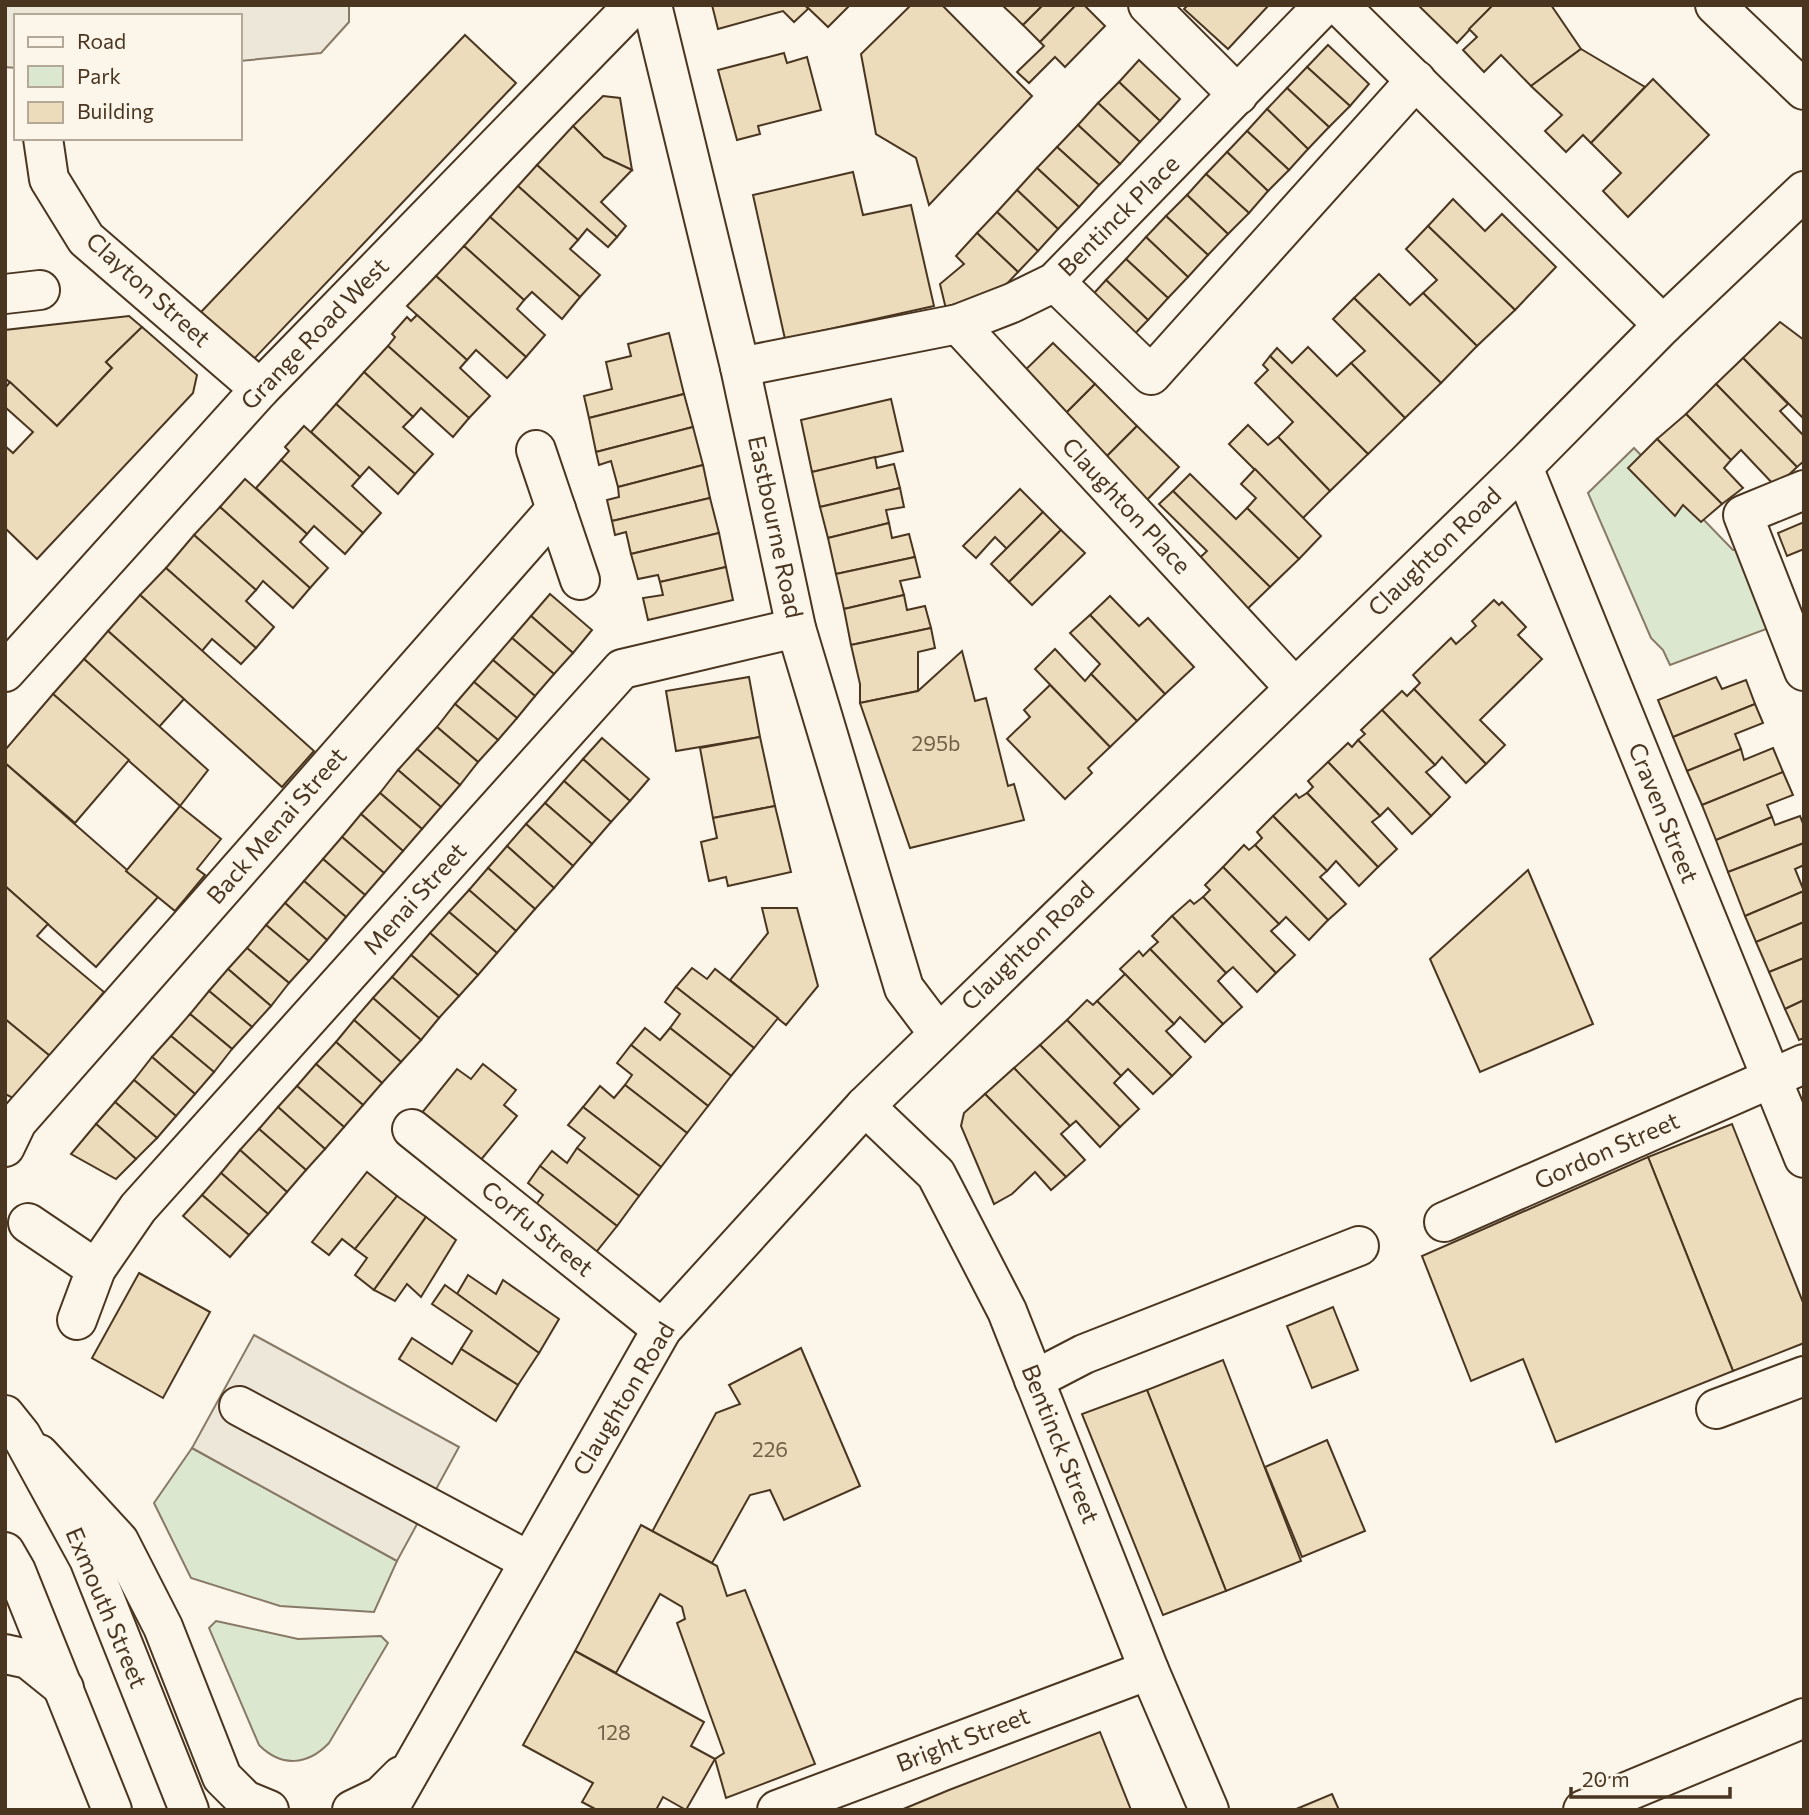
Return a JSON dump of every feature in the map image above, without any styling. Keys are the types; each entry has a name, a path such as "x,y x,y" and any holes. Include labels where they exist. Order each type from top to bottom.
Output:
{"street":[{"name":"Grange Road West","path":"5,672 260,389 634,5"},
{"name":"Eastbourne Road","path":"652,5 740,367 796,628 904,988 938,1033"},
{"path":"1148,5 1238,95"},
{"name":"Bentinck Place","path":"740,367 958,324 1012,303 1055,282 1325,5"},
{"path":"1339,5 1663,325"},
{"path":"1715,5 1804,90"},
{"path":"1055,282 1151,375 1416,80"},
{"name":"Clayton Street","path":"43,140 49,179 86,239 260,389"},
{"name":"Claughton Road","path":"388,1810 662,1329 865,1106 938,1033 1523,467 1663,325 1801,205"},
{"name":"Claughton Place","path":"958,324 1294,687"},
{"path":"536,450 580,580"},
{"name":"Craven Street","path":"1523,467 1787,1072 1804,1158"},
{"path":"1804,490 1743,514 1804,671"},
{"name":"Back Menai Street","path":"5,1147 17,1122 556,509"},
{"name":"Menai Street","path":"77,1320 96,1269 138,1208 622,669 796,628"},
{"name":"Gordon Street","path":"1444,1222 1787,1072"},
{"name":"Bentinck Street","path":"865,1106 936,1174 1007,1311 1149,1671 1209,1810"},
{"name":"Corfu Street","path":"412,1129 662,1329"},
{"path":"28,1223 96,1269"},
{"path":"1034,1380 1084,1354 1359,1247"},
{"path":"1716,1409 1804,1376"},
{"path":"239,1406 529,1562"},
{"path":"13,1425 119,1541 163,1627 222,1777 245,1800 269,1810"},
{"name":"Exmouth Street","path":"13,1425 89,1559 189,1810"},
{"path":"5,1552 16,1571 112,1810"},
{"path":"5,1654 28,1660 64,1688"},
{"name":"Bright Street","path":"777,1810 1149,1671"},
{"path":"1583,1810 1804,1718"},
{"path":"352,1810 381,1796 413,1764"}],"green space":[{"path":"1634,448 1733,550 1748,549 1777,625 1670,665 1663,650 1651,638 1588,493"},
{"path":"192,1448 397,1561 374,1612 280,1606 191,1578 154,1503"},
{"path":"216,1621 298,1639 381,1636 388,1643 329,1743 321,1751 303,1760 285,1760 259,1745 209,1628"}],"shaded area":[{"path":"5,5 349,5 349,22 321,53 242,61 242,14 14,14 14,68 5,67"},
{"path":"254,1335 459,1447 397,1561 192,1448"}],"building":[{"path":"712,5 805,5 808,9 794,22 783,11 718,29"},
{"path":"805,5 848,5 849,6 828,27"},
{"path":"911,5 942,5 1032,96 929,205 916,158 876,134 861,54"},
{"path":"1002,5 1043,5 1023,25"},
{"path":"1043,5 1076,5 1040,42 1023,25"},
{"path":"1076,5 1084,5 1105,26 1065,67 1055,57 1029,83 1017,72 1044,46 1040,42"},
{"path":"1188,5 1269,5 1228,49 1184,9"},
{"path":"1418,5 1493,5 1457,43"},
{"path":"1493,5 1551,5 1581,49 1531,86 1501,55 1484,72 1463,50 1477,37 1469,29"},
{"path":"465,35 516,83 252,361 201,312"},
{"path":"1328,45 1369,84 1350,106 1307,67"},
{"path":"1581,49 1645,87 1591,143 1583,135 1566,152 1545,131 1562,115 1531,86"},
{"path":"784,53 787,63 807,57 821,110 758,126 760,134 737,140 718,70"},
{"path":"1139,60 1180,99 1160,121 1119,82"},
{"path":"1307,67 1350,106 1329,127 1287,88"},
{"path":"1653,79 1709,135 1628,217 1603,191 1621,173 1591,143"},
{"path":"1119,82 1160,121 1140,142 1098,103"},
{"path":"1287,88 1329,127 1308,149 1267,109"},
{"path":"603,96 620,98 632,170 604,157 573,126"},
{"path":"1098,103 1140,142 1120,164 1078,125"},
{"path":"1267,109 1308,149 1289,170 1247,131"},
{"path":"1078,125 1120,164 1099,185 1057,147"},
{"path":"573,126 604,157 632,170 601,202 626,226 617,237 537,165"},
{"path":"1247,131 1289,170 1268,191 1227,152"},
{"path":"1057,147 1099,185 1079,207 1037,168"},
{"path":"1227,152 1268,191 1249,213 1206,174"},
{"path":"537,165 617,237 608,247 587,229 578,240 518,186"},
{"path":"1037,168 1079,207 1058,229 1017,190"},
{"path":"853,172 863,215 911,205 934,306 785,339 753,195"},
{"path":"1206,174 1249,213 1228,234 1187,195"},
{"path":"518,186 578,240 570,249 600,275 580,297 490,217"},
{"path":"1017,190 1058,229 1038,251 997,212"},
{"path":"1187,195 1228,234 1208,255 1166,216"},
{"path":"1453,199 1485,231 1502,214 1556,267 1515,310 1428,226"},
{"path":"997,212 1038,251 1018,272 977,233"},
{"path":"1166,216 1208,255 1188,277 1146,237"},
{"path":"490,217 580,297 562,319 532,292 524,300 464,246"},
{"path":"1428,226 1515,310 1477,346 1423,293 1437,280 1406,249"},
{"path":"977,233 1018,272 987,305 946,309 940,284 964,264 956,256"},
{"path":"1146,237 1188,277 1168,298 1126,259"},
{"path":"464,246 524,300 517,309 545,335 526,357 436,276"},
{"path":"1126,259 1168,298 1148,320 1106,280"},
{"path":"1379,274 1410,305 1423,293 1477,346 1441,383 1354,298"},
{"path":"436,276 526,357 507,378 476,350 467,360 407,306"},
{"path":"1106,280 1148,320 1128,341 1086,302"},
{"path":"1354,298 1441,383 1405,418 1351,363 1365,351 1333,319"},
{"path":"417,315 467,360 460,368 490,396 469,418 388,346 395,337 392,334 407,317 411,321"},
{"path":"129,316 142,327 106,362 112,368 57,426 5,378 5,330"},
{"path":"1780,322 1804,340 1804,419 1743,358"},
{"path":"142,327 197,375 193,393 37,559 5,528 5,446 13,453 33,432 5,407 5,388 10,382 57,426 112,368 106,362"},
{"path":"669,333 684,394 589,418 584,396 612,389 606,362 631,356 628,344"},
{"path":"1053,343 1095,384 1056,423 1014,381"},
{"path":"388,346 469,418 453,437 421,408 413,417 364,372"},
{"path":"1308,347 1337,376 1351,363 1405,418 1368,454 1270,356 1277,348 1292,363"},
{"path":"1270,356 1368,454 1330,491 1278,437 1293,422 1255,383 1268,370 1263,365"},
{"path":"1743,358 1788,404 1780,411 1804,436 1804,461 1797,467 1716,384"},
{"path":"364,372 413,417 403,427 433,454 415,474 336,404"},
{"path":"1095,384 1137,426 1098,465 1056,423"},
{"path":"1716,384 1797,467 1776,487 1741,450 1731,460 1686,414"},
{"path":"684,394 693,427 596,452 589,418"},
{"path":"891,399 903,451 812,472 801,420"},
{"path":"336,404 415,474 398,494 369,467 360,477 311,432"},
{"path":"1686,414 1731,460 1724,468 1743,488 1722,504 1657,439"},
{"path":"1248,425 1268,445 1278,437 1330,491 1303,518 1229,444"},
{"path":"304,426 360,477 352,486 381,513 363,533 281,460 289,451 285,447"},
{"path":"1137,426 1179,467 1141,506 1098,465"},
{"path":"693,427 703,465 618,487 611,461 599,465 596,452"},
{"path":"1657,439 1722,504 1701,522 1683,505 1675,516 1628,468"},
{"path":"875,457 877,468 894,464 900,488 820,507 812,472"},
{"path":"281,460 363,533 345,554 314,526 307,534 256,488"},
{"path":"703,465 710,498 612,521 607,500 619,497 618,487"},
{"path":"1255,469 1321,536 1299,559 1247,508 1256,498 1241,484"},
{"path":"1190,474 1236,519 1247,508 1299,559 1270,587 1173,491"},
{"path":"245,479 307,534 300,542 328,568 310,588 220,507"},
{"path":"900,488 904,507 886,510 889,523 828,538 820,507"},
{"path":"1020,489 1043,512 1007,549 995,537 976,558 963,546"},
{"path":"1173,491 1270,587 1241,615 1192,565 1207,551 1159,504"},
{"path":"710,498 719,533 631,554 626,532 615,535 612,521"},
{"path":"220,507 310,588 293,608 263,581 256,590 194,535"},
{"path":"1043,512 1061,530 1009,582 991,564"},
{"path":"1804,522 1804,549 1787,556 1778,533"},
{"path":"889,523 892,538 909,534 915,557 836,574 828,538"},
{"path":"1061,530 1085,553 1032,605 1009,582"},
{"path":"719,533 726,567 660,582 658,575 638,579 631,554"},
{"path":"194,535 256,590 246,601 274,627 256,648 166,568"},
{"path":"915,557 920,577 900,581 904,595 844,609 836,574"},
{"path":"726,567 733,600 648,620 643,598 663,595 660,582"},
{"path":"166,568 256,648 241,664 212,639 202,651 140,595"},
{"path":"550,594 592,630 573,653 531,616"},
{"path":"140,595 314,751 282,787 108,631"},
{"path":"904,595 907,610 925,606 931,628 851,645 844,609"},
{"path":"1110,596 1139,626 1148,618 1194,667 1165,694 1090,615"},
{"path":"1494,600 1499,605 1502,602 1526,627 1518,635 1542,659 1480,720 1505,745 1486,764 1414,689 1420,683 1413,675 1451,638 1456,644 1476,626 1472,621"},
{"path":"1090,615 1165,694 1137,721 1091,674 1100,664 1070,633"},
{"path":"531,616 573,653 554,674 512,638"},
{"path":"931,628 935,648 918,652 918,691 860,703 860,684 851,645"},
{"path":"108,631 184,699 159,727 84,659"},
{"path":"512,638 554,674 535,696 493,660"},
{"path":"1055,649 1085,681 1091,674 1137,721 1110,747 1035,669"},
{"path":"962,651 975,701 986,698 1008,786 1014,784 1024,820 910,848 860,703 918,691"},
{"path":"84,659 208,770 180,806 53,694"},
{"path":"493,660 535,696 517,718 474,682"},
{"path":"749,677 760,737 676,751 666,691"},
{"path":"1716,677 1722,689 1746,680 1755,704 1673,737 1658,700"},
{"path":"474,682 517,718 498,740 455,704"},
{"path":"1050,685 1110,747 1088,768 1092,773 1065,799 1007,739 1030,717 1024,710"},
{"path":"1414,689 1486,764 1466,783 1442,757 1435,765 1382,710 1402,691 1407,696"},
{"path":"53,694 129,760 75,823 5,763 5,750"},
{"path":"455,704 498,740 478,762 437,727"},
{"path":"1755,704 1763,723 1735,734 1741,749 1687,771 1673,737"},
{"path":"1382,710 1435,765 1426,772 1450,797 1431,816 1358,740 1365,734 1361,730"},
{"path":"437,727 478,762 460,785 417,749"},
{"path":"760,737 775,806 713,818 700,748"},
{"path":"602,738 649,779 630,801 583,759"},
{"path":"1358,740 1431,816 1412,834 1388,808 1380,816 1328,762 1348,743 1352,747"},
{"path":"1773,748 1783,772 1702,805 1687,771 1741,749 1744,760"},
{"path":"417,749 460,785 441,807 398,770"},
{"path":"583,759 630,801 611,822 564,781"},
{"path":"1328,762 1380,816 1372,822 1397,849 1378,867 1307,793 1313,787 1308,781"},
{"path":"5,763 158,897 96,967 5,886"},
{"path":"398,770 441,807 422,829 380,793"},
{"path":"1783,772 1793,795 1767,805 1772,817 1716,840 1702,805"},
{"path":"564,781 611,822 592,844 545,803"},
{"path":"380,793 422,829 403,851 361,814"},
{"path":"1307,793 1378,867 1359,886 1336,861 1327,871 1273,816 1296,794 1299,798"},
{"path":"545,803 592,844 573,866 526,824"},
{"path":"180,806 221,839 197,869 205,875 175,911 126,871"},
{"path":"775,806 791,872 728,886 726,877 709,881 701,842 717,838 713,818"},
{"path":"361,814 403,851 384,873 342,837"},
{"path":"1273,816 1327,871 1320,877 1346,904 1328,920 1255,845 1262,838 1257,832"},
{"path":"1800,816 1804,826 1804,843 1728,872 1716,840 1772,817 1775,825"},
{"path":"526,824 573,866 554,888 507,846"},
{"path":"342,837 384,873 365,895 323,859"},
{"path":"1804,843 1804,865 1795,869 1804,891 1745,916 1728,872"},
{"path":"1244,845 1249,850 1255,845 1328,920 1309,940 1286,917 1279,924 1223,867"},
{"path":"507,846 554,888 535,909 488,868"},
{"path":"323,859 365,895 346,917 304,881"},
{"path":"1223,867 1279,924 1271,931 1295,955 1276,973 1203,897 1210,890 1205,885"},
{"path":"488,868 535,909 516,931 469,890"},
{"path":"1528,870 1593,1024 1480,1072 1430,959"},
{"path":"304,881 346,917 327,940 285,903"},
{"path":"5,886 48,924 37,936 104,992 50,1056 5,1019"},
{"path":"469,890 516,931 497,953 449,912"},
{"path":"1804,891 1804,922 1756,942 1745,916"},
{"path":"1203,897 1276,973 1257,992 1233,967 1226,973 1172,916 1190,900 1194,904"},
{"path":"285,903 327,940 309,961 266,925"},
{"path":"762,908 797,908 818,986 786,1025 730,980 768,933"},
{"path":"449,912 497,953 478,975 430,933"},
{"path":"1172,916 1226,973 1218,981 1242,1007 1223,1024 1150,949 1158,942 1152,936"},
{"path":"1804,922 1804,958 1769,972 1756,942"},
{"path":"266,925 309,961 289,983 247,948"},
{"path":"430,933 478,975 459,996 411,955"},
{"path":"247,948 289,983 271,1006 228,969"},
{"path":"1150,949 1223,1024 1205,1042 1180,1017 1174,1024 1120,969 1139,951 1143,956"},
{"path":"411,955 459,996 439,1018 392,977"},
{"path":"1804,958 1804,1000 1785,1009 1769,972"},
{"path":"692,968 707,979 715,969 778,1018 754,1048 676,987"},
{"path":"228,969 271,1006 252,1027 209,991"},
{"path":"1125,974 1174,1024 1166,1031 1191,1057 1172,1076 1097,1001"},
{"path":"392,977 439,1018 421,1040 373,998"},
{"path":"676,987 754,1048 731,1076 670,1028 680,1014 665,1002"},
{"path":"209,991 252,1027 232,1049 190,1014"},
{"path":"373,998 421,1040 401,1062 354,1020"},
{"path":"1087,1000 1093,1005 1097,1001 1172,1076 1153,1094 1128,1069 1121,1076 1067,1020"},
{"path":"1804,1000 1804,1038 1799,1040 1785,1009"},
{"path":"190,1014 232,1049 214,1072 171,1036"},
{"path":"5,1019 50,1056 13,1098 5,1094"},
{"path":"354,1020 401,1062 382,1083 336,1042"},
{"path":"1067,1020 1121,1076 1114,1083 1139,1109 1120,1127 1040,1045"},
{"path":"645,1028 660,1040 670,1028 731,1076 708,1106 631,1045"},
{"path":"171,1036 214,1072 195,1094 152,1057"},
{"path":"336,1042 382,1083 363,1105 316,1064"},
{"path":"631,1045 708,1106 687,1133 625,1085 632,1075 617,1063"},
{"path":"1040,1045 1120,1127 1100,1147 1076,1121 1070,1126 1014,1068"},
{"path":"152,1057 195,1094 176,1116 134,1080"},
{"path":"316,1064 363,1105 344,1127 297,1086"},
{"path":"483,1064 516,1090 504,1105 517,1116 475,1167 416,1120 457,1069 471,1079"},
{"path":"1014,1068 1070,1126 1061,1134 1085,1160 1066,1177 985,1094"},
{"path":"134,1080 176,1116 157,1138 115,1102"},
{"path":"625,1085 687,1133 661,1167 583,1107 600,1086 614,1098"},
{"path":"297,1086 344,1127 325,1149 278,1107"},
{"path":"985,1094 1066,1177 1051,1190 1035,1172 1012,1194 994,1204 961,1126 964,1113"},
{"path":"115,1102 157,1138 136,1159 96,1124"},
{"path":"278,1107 325,1149 306,1170 259,1129"},
{"path":"583,1107 661,1167 639,1196 577,1148 585,1138 568,1125"},
{"path":"96,1124 136,1159 116,1179 71,1154"},
{"path":"1732,1124 1804,1305 1804,1343 1733,1371 1648,1157"},
{"path":"259,1129 306,1170 287,1192 240,1150"},
{"path":"577,1148 639,1196 617,1226 540,1166 552,1151 567,1163"},
{"path":"240,1150 287,1192 268,1214 221,1173"},
{"path":"1648,1157 1733,1371 1556,1442 1523,1359 1471,1381 1422,1256"},
{"path":"540,1166 617,1226 593,1256 533,1209 543,1195 528,1183"},
{"path":"367,1172 397,1196 355,1249 342,1239 329,1255 312,1242"},
{"path":"221,1173 268,1214 249,1235 202,1195"},
{"path":"202,1195 249,1235 230,1257 183,1216"},
{"path":"397,1196 426,1217 374,1290 355,1275 367,1258 355,1249"},
{"path":"426,1217 456,1240 421,1297 407,1284 395,1301 374,1290"},
{"path":"139,1273 210,1312 163,1398 92,1358"},
{"path":"468,1275 496,1294 503,1280 559,1319 539,1353 457,1294"},
{"path":"445,1285 539,1353 518,1385 461,1349 472,1331 432,1304"},
{"path":"1333,1307 1358,1370 1312,1388 1287,1326"},
{"path":"412,1338 452,1364 461,1349 518,1385 496,1421 399,1359"},
{"path":"801,1348 860,1486 784,1520 770,1490 750,1495 712,1563 652,1532 716,1413 740,1404 729,1385"},
{"path":"1223,1360 1301,1561 1226,1591 1147,1390"},
{"path":"1147,1390 1226,1591 1163,1615 1082,1414"},
{"path":"1327,1440 1365,1531 1302,1557 1265,1467"},
{"path":"641,1525 717,1566 727,1596 745,1590 815,1764 726,1798 715,1759 724,1753 677,1623 685,1619 682,1607 660,1594 616,1673 575,1651"},
{"path":"575,1651 704,1722 691,1746 715,1759 686,1810 663,1797 656,1810 597,1810 582,1802 593,1783 523,1745"},
{"path":"1100,1732 1131,1810 901,1810 949,1790"},
{"path":"1332,1794 1339,1810 1294,1810"}]}
